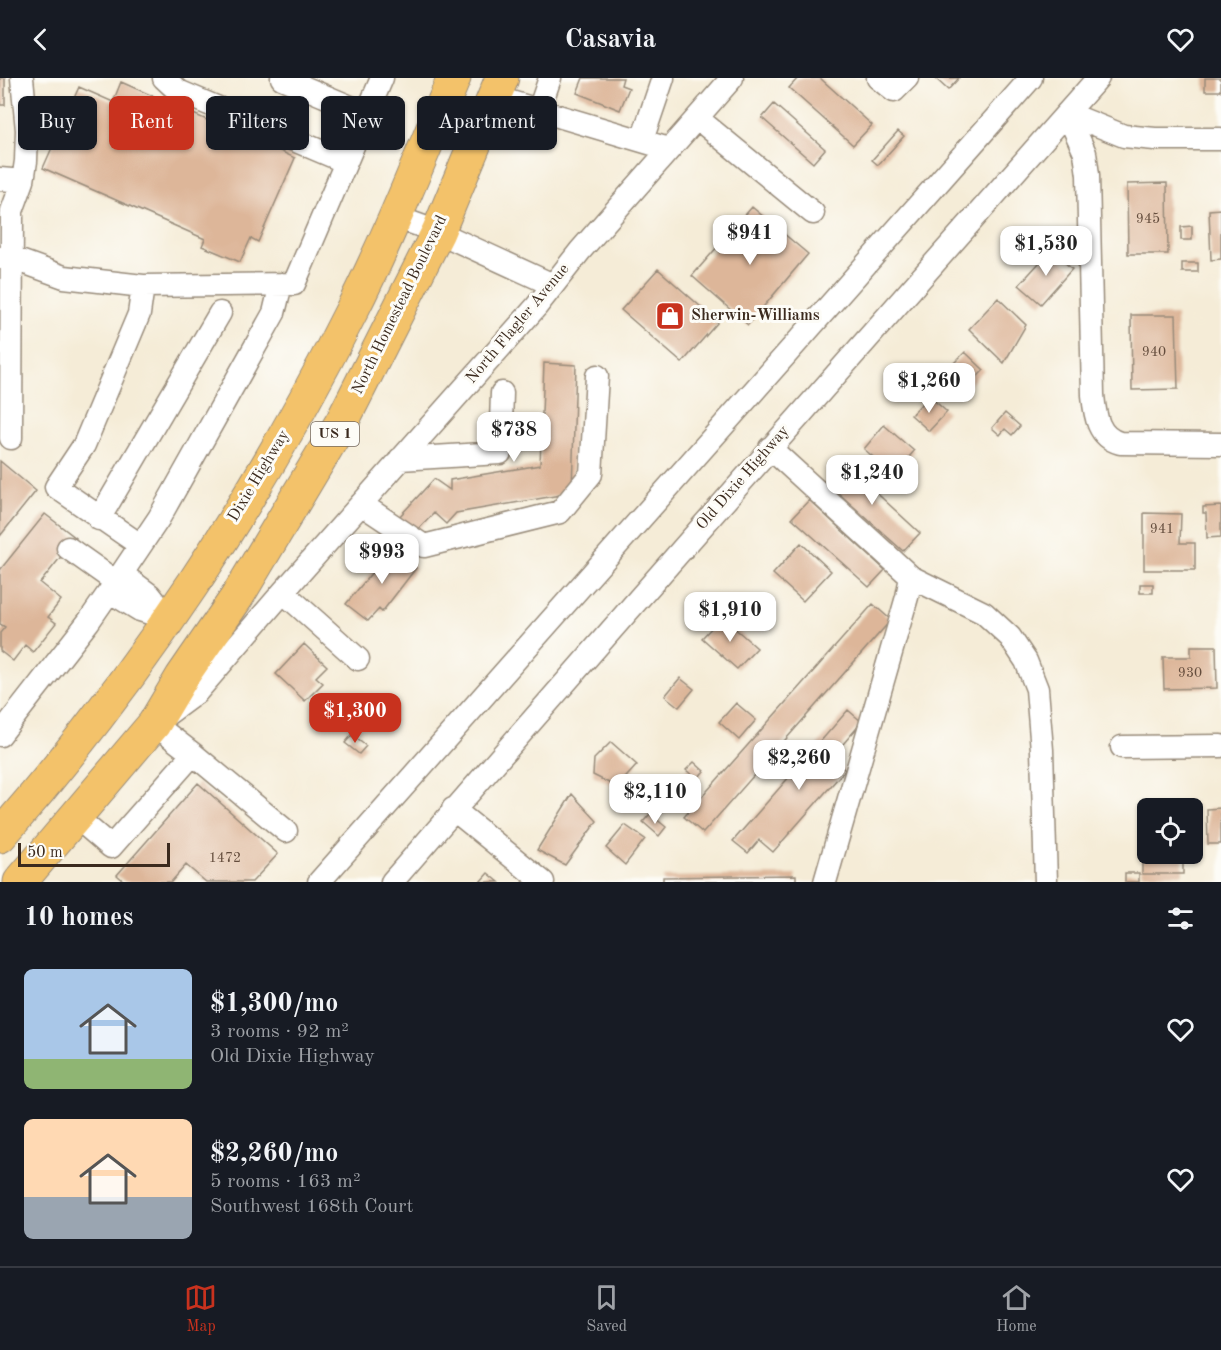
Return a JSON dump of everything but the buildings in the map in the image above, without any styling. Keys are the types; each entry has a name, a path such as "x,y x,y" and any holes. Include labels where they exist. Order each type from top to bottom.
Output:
{"highway":[{"name":"Dixie Highway","path":"4,824 52,776 169,619 223,535 299,408 352,309 396,217 454,78"},
{"name":"North Homestead Boulevard","path":"76,817 153,724 237,597 343,420 438,232 498,88"},
{"name":"US 1","path":"32,878 76,817"}],"street":[{"path":"11,438 6,374 6,211 23,181 27,130 22,78"},
{"path":"164,78 178,91 346,162"},
{"path":"282,78 316,85 335,96"},
{"path":"374,96 382,78"},
{"path":"544,96 550,78"},
{"path":"642,140 663,78"},
{"name":"North Flagler Avenue","path":"153,724 196,693 283,591 536,307 580,251 732,78"},
{"path":"879,78 894,91 906,78"},
{"path":"319,882 1031,78"},
{"name":"Old Dixie Highway","path":"392,882 453,809 1098,78"},
{"path":"498,88 513,96"},
{"path":"1067,113 1124,136 1155,139 1221,139"},
{"path":"1067,113 1085,153 1088,175 1093,395 1095,413 1101,429 1110,441 1132,445 1221,444"},
{"path":"557,115 669,149"},
{"path":"697,118 813,213"},
{"path":"6,258 64,277 143,286 294,284 351,150"},
{"path":"0,179 23,181"},
{"path":"396,217 438,232 553,285"},
{"path":"0,735 89,621 159,518 274,313 281,284"},
{"path":"140,545 99,519 56,487 84,445 139,314 143,286"},
{"path":"99,519 220,313"},
{"path":"361,504 424,546 560,512 591,474 597,376"},
{"path":"400,459 500,453 502,393"},
{"path":"770,448 909,587 984,613 1010,637 1026,661 1037,689 1042,750 1046,882"},
{"path":"68,548 116,582"},
{"path":"116,582 117,596 140,610 169,619"},
{"path":"825,882 909,587"},
{"path":"283,591 358,659"},
{"path":"153,724 286,831"},
{"path":"1122,747 1221,746"},
{"path":"76,817 111,848 193,754"},
{"path":"453,809 543,882"}],"place":[{"name":"Sherwin-Williams","path":"670,316"}]}
